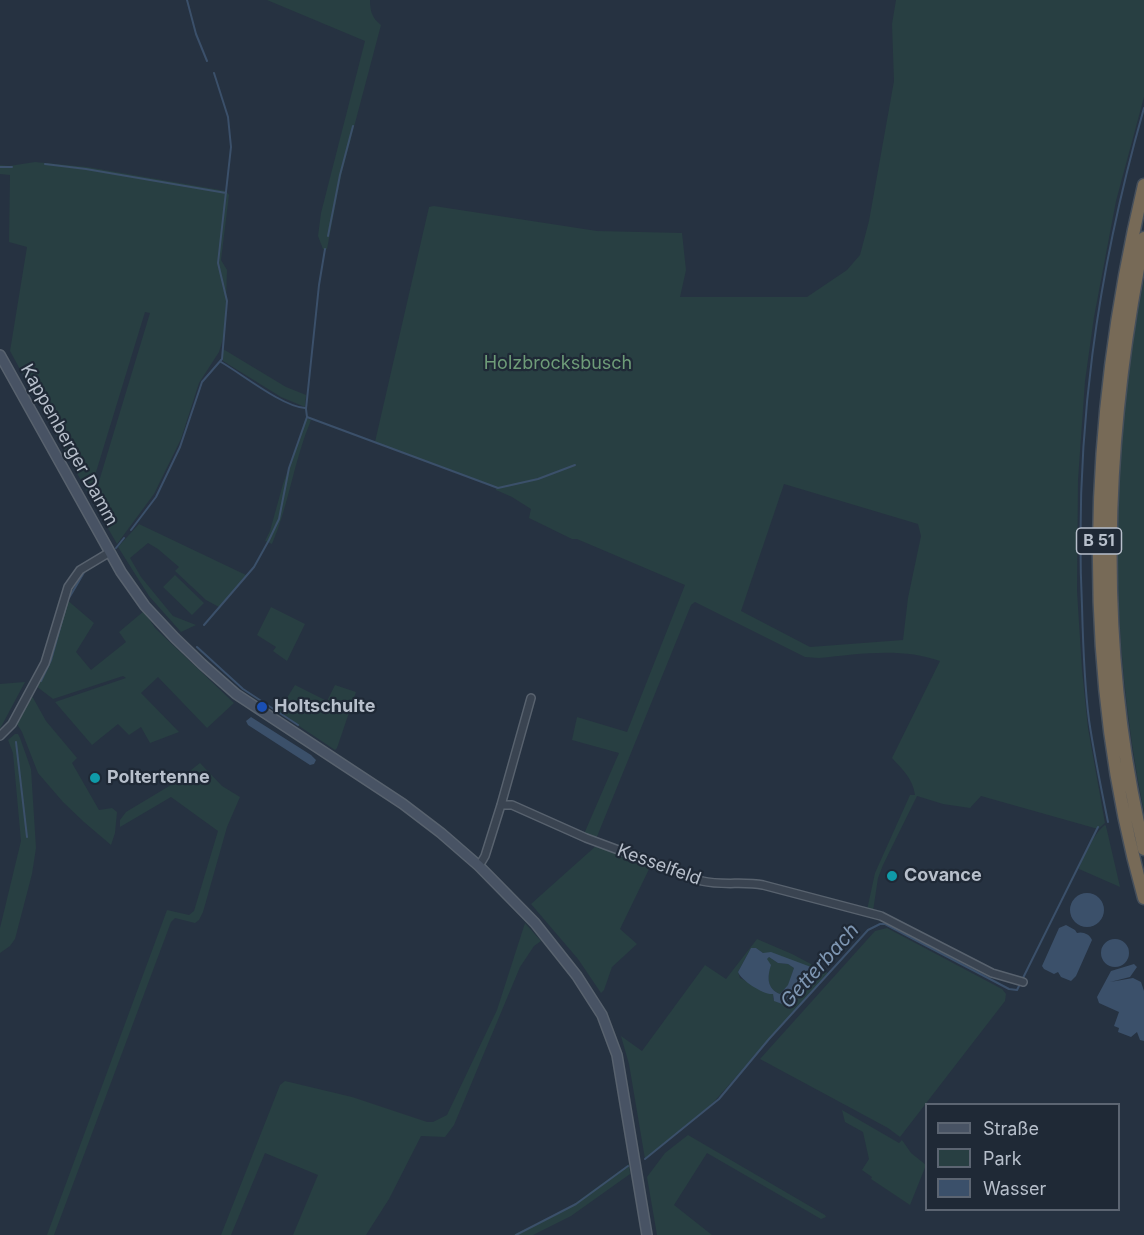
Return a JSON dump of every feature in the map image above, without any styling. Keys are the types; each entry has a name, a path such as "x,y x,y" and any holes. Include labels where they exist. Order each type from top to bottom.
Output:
{"highway":[{"name":"B 51","path":"1144,185 1131,242 1113,345 1103,436 1099,540 1101,632 1110,725 1122,798 1144,898"},
{"name":"B 51","path":"1144,238 1119,392 1111,487 1110,537 1113,641 1122,729 1144,849"}],"main road":[{"name":"Kappenberger Damm","path":"0,355 110,552 145,606 218,678 271,718 412,810 478,866 535,923 581,980 606,1024 622,1074 647,1235"}],"street":[{"name":"Kappenberger Damm","path":"0,736 12,724 45,663 68,587 80,570 110,552"},
{"path":"478,866 485,856 501,806 531,698"},
{"name":"Kesselfeld","path":"501,806 512,805 536,814 586,838 702,882 718,885 745,883 763,885 880,916 992,973 1022,981"}],"green space":[{"path":"267,0 370,0 372,14 381,25 341,176 327,249 323,249 318,236 321,213 365,41"},
{"name":"Holzbrocksbusch","path":"896,0 1144,0 1144,97 1116,201 1094,317 1085,381 1078,480 1077,591 1082,670 1088,728 1105,823 1098,829 981,796 970,808 943,804 917,796 878,878 873,911 867,910 875,873 910,795 915,795 910,779 892,758 940,661 911,654 895,653 805,657 695,602 691,605 596,839 584,834 619,753 572,740 577,717 627,732 685,585 577,539 572,539 529,518 531,509 496,488 375,442 429,207 597,231 682,233 686,270 680,297 807,297 847,270 860,255 869,221 894,81 892,24","holes":["784,484 918,524 921,536 908,598 903,640 810,647 741,611"]},
{"path":"35,162 87,167 226,191 229,195 221,260 227,270 225,332 219,352 199,383 181,439 154,494 117,544 94,504 150,313 145,312 89,495 10,351 27,247 9,242 10,175 0,174 0,165"},
{"path":"1144,280 1144,812 1132,746 1124,680 1117,546 1124,412 1132,345"},
{"path":"223,349 286,387 306,395 305,407 281,397 223,361"},
{"path":"306,418 311,420 272,544 265,541"},
{"path":"139,524 247,575 219,607 206,600 175,571 179,567 148,543 130,558 141,577 173,616 196,625 181,632 149,596 118,547"},
{"path":"175,575 204,603 192,615 163,587"},
{"path":"66,599 94,623 76,652 91,670 126,642 119,632 144,611 155,628 234,703 207,728 158,677 141,693 179,732 150,743 141,727 129,735 118,724 92,745 55,702 126,678 123,676 53,699 36,686 50,660"},
{"path":"271,607 305,624 287,661 273,651 276,647 257,635"},
{"path":"25,682 1,727 0,728 0,684"},
{"path":"295,685 327,701 335,685 356,692 335,750 278,712"},
{"path":"32,696 46,721 77,758 72,763 99,810 112,808 117,812 111,845 63,802 38,773 17,724"},
{"path":"18,734 20,738 31,769 36,848 32,874 15,939 0,953 0,928 21,841 13,753 8,740"},
{"path":"200,763 222,786 240,797 227,827 203,912 195,923 175,918 171,922 54,1235 47,1235 167,910 189,915 194,911 218,831 171,797 120,827 120,820 126,812 176,782"},
{"path":"1105,825 1120,887 1079,869 1089,845"},
{"path":"597,845 651,865 620,929 637,944 612,967 601,993 578,959 531,904"},
{"path":"525,923 541,941 534,946 520,967 454,1125 445,1137 421,1136 389,1199 366,1235 293,1235 318,1175 265,1153 231,1235 221,1235 280,1085 285,1081 352,1097 427,1122 433,1122 447,1115 497,1010"},
{"path":"887,928 1002,989 1006,994 1005,1001 900,1137 888,1128 760,1059 875,931"},
{"path":"757,939 828,973 712,1104 645,1159 629,1064 621,1036 642,1051 705,965 726,979","holes":["751,948 756,948 763,953 781,956 807,971 786,1004 773,999 773,994 740,978 738,972"]},
{"path":"769,957 778,963 788,964 794,968 789,985 780,994 770,986 768,974 770,965 766,959"},
{"path":"842,1110 899,1143 902,1140 911,1153 925,1164 910,1205 871,1179 872,1177 862,1170 869,1159 863,1132 845,1122"},
{"path":"688,1135 826,1217 821,1219 707,1153 674,1205 712,1235 657,1235 647,1177 665,1153"},
{"path":"629,1164 630,1174 571,1216 533,1235 513,1235 571,1206"}],"water":[{"path":"251,717 311,755 316,760 314,764 310,765 248,725 246,721"},
{"path":"1087,893 1099,898 1104,910 1099,922 1087,927 1075,922 1070,910 1075,898"},
{"path":"1066,925 1077,933 1088,935 1092,940 1076,976 1071,981 1061,977 1058,972 1054,974 1042,966 1059,928"},
{"path":"1115,939 1125,943 1129,953 1125,963 1115,967 1105,963 1101,953 1105,943"},
{"path":"751,948 756,948 763,953 771,952 811,967 785,1005 774,1001 773,994 753,986 738,972","holes":["769,957 778,963 788,964 794,968 788,985 780,994 770,986 771,965 767,959"]},
{"path":"1134,964 1137,967 1130,977 1110,982 1133,978 1141,982 1144,991 1144,1041 1140,1040 1137,1032 1131,1037 1118,1032 1119,1028 1114,1026 1119,1012 1099,1003 1097,997 1111,971"}],"waterway":[{"path":"187,0 196,34 207,61"},
{"path":"131,530 156,497 180,447 202,382 222,359 227,301 218,263 231,147 228,117 214,73"},
{"path":"1108,822 1093,746 1086,692 1080,542 1082,479 1092,354 1102,293 1113,231 1144,108"},
{"path":"328,236 340,175 353,126"},
{"path":"45,164 226,193"},
{"path":"0,167 12,167"},
{"path":"204,625 254,567 279,519 289,468 307,417 319,285 325,249"},
{"path":"221,362 274,396 305,408"},
{"path":"307,417 498,488 538,479 575,465"},
{"path":"116,548 124,538"},
{"path":"69,598 86,569"},
{"path":"41,681 51,660 67,603"},
{"path":"197,647 243,689 298,725"},
{"path":"16,742 27,837"},
{"name":"Getterbach","path":"645,1159 719,1099 769,1039 868,930 880,924 885,924 1009,989 1017,990 1098,827"},
{"name":"Getterbach","path":"516,1235 576,1204 628,1166"}],"place":[{"name":"Holtschulte","path":"262,707"},
{"name":"Poltertenne","path":"95,778"},
{"name":"Covance","path":"892,876"}]}
